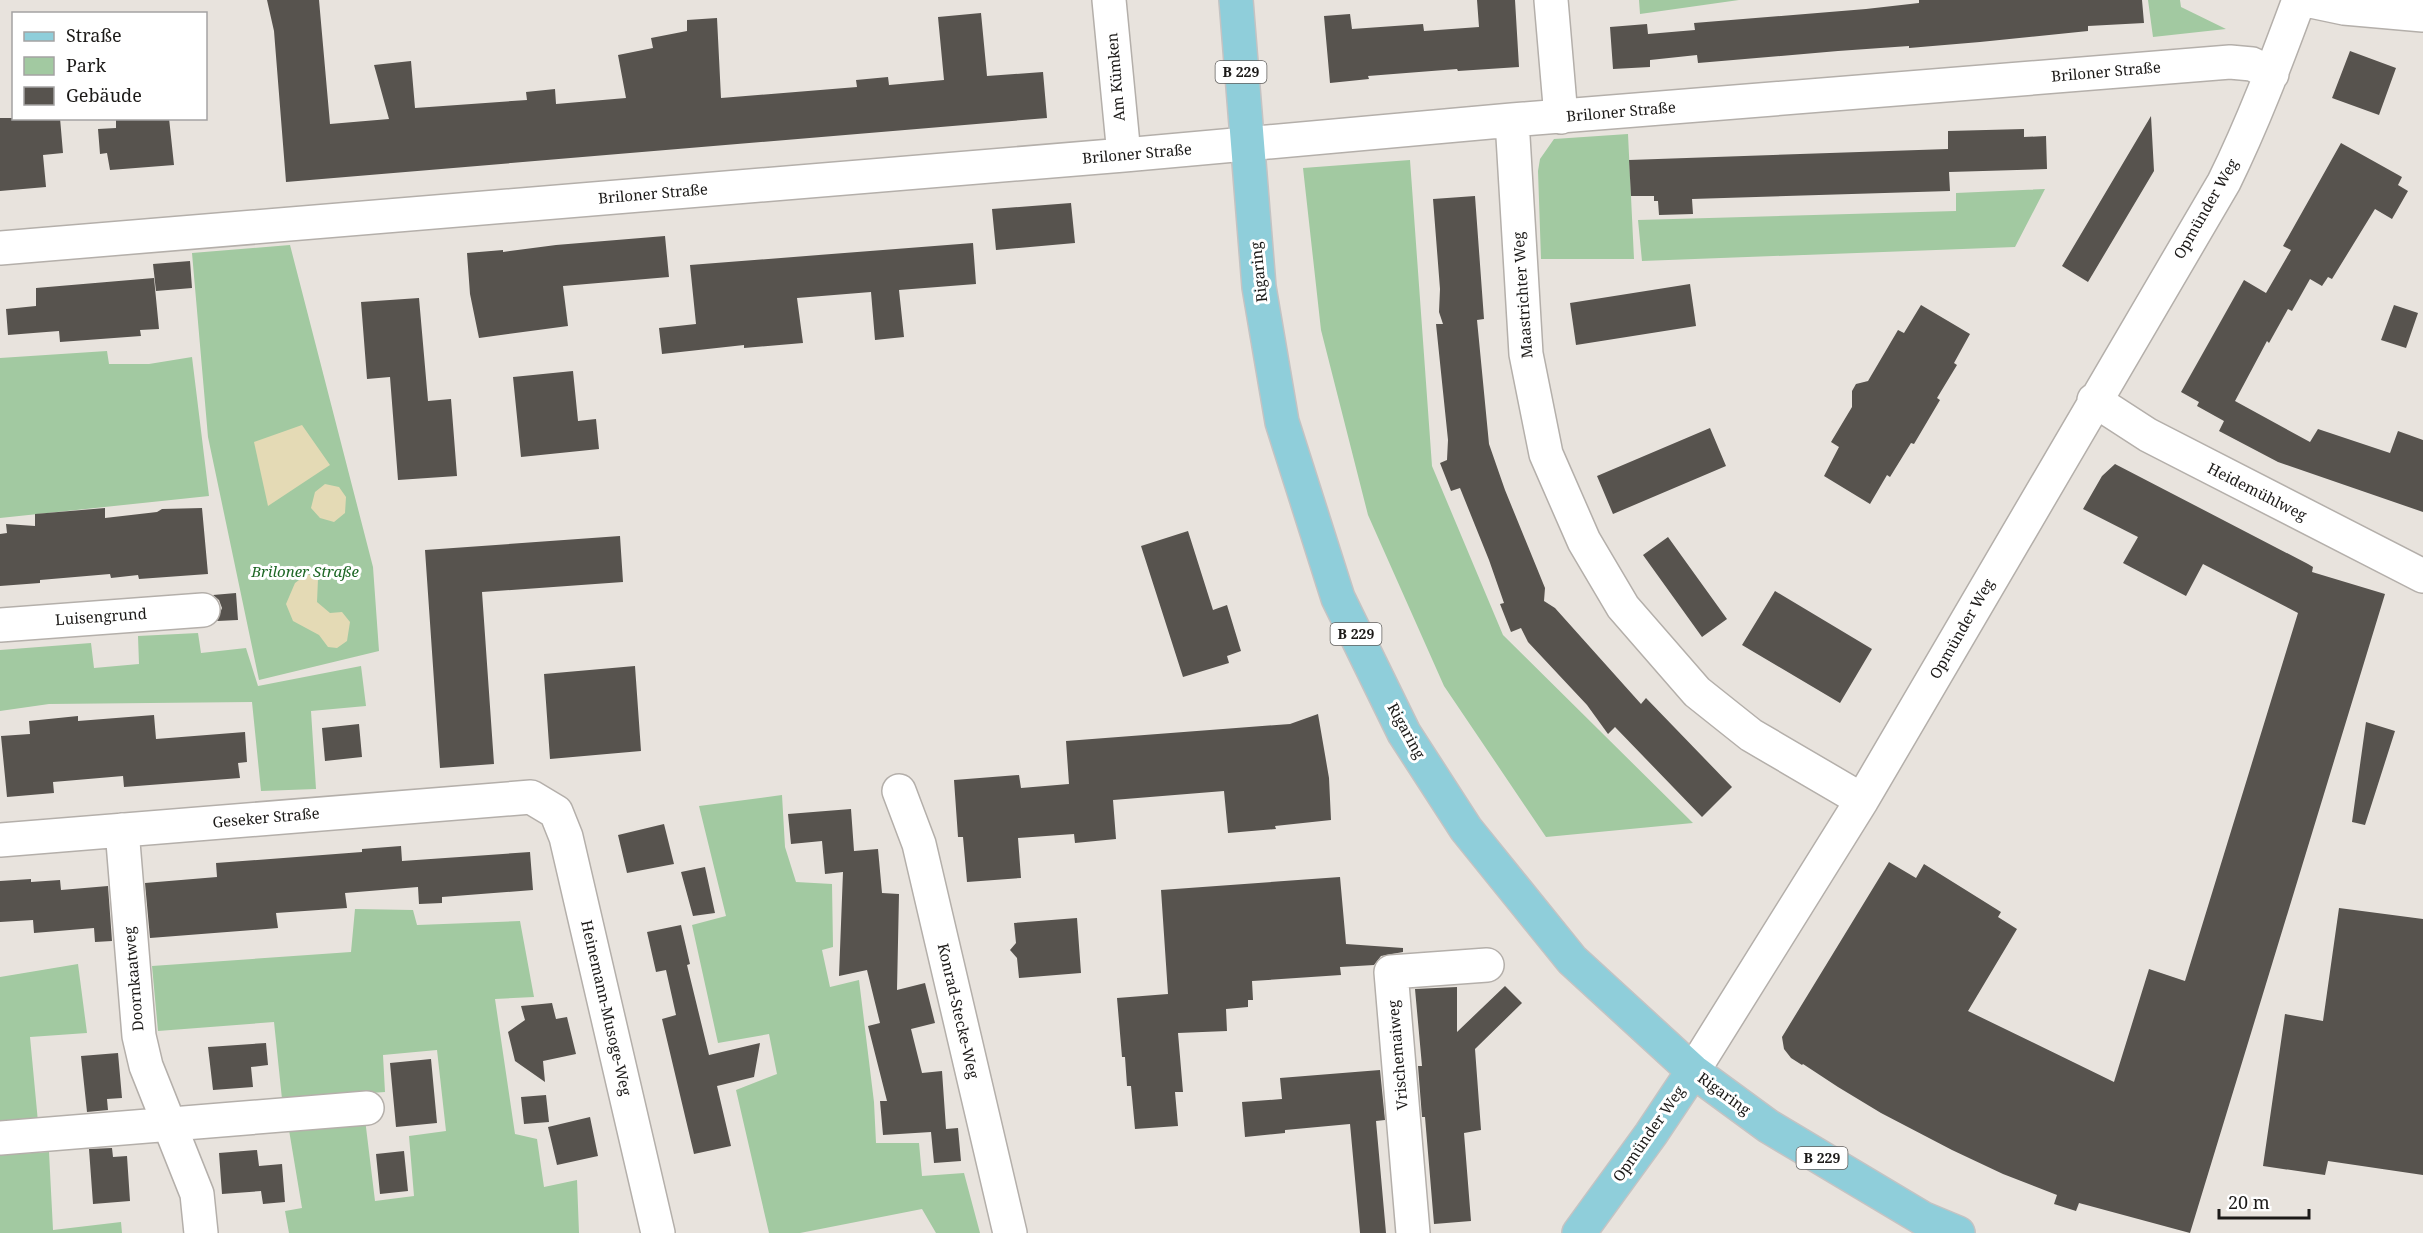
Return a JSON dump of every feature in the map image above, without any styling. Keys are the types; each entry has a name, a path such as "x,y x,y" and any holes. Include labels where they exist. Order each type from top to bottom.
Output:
{"main road":[{"name":"Rigaring","path":"1236,0 1259,287 1282,422 1343,609 1404,733 1466,829 1572,960 1693,1071 1768,1126 1922,1218 1958,1233"},
{"name":"Opmünder Weg","path":"1579,1233 1651,1134 1693,1071"}],"street":[{"name":"Am Kümken","path":"1109,0 1124,155"},
{"path":"1551,0 1561,117"},
{"name":"Opmünder Weg","path":"1693,1071 1862,800 2094,400 2224,182 2272,74 2299,0"},
{"path":"2306,0 2344,8 2423,15"},
{"name":"Briloner Straße","path":"0,248 1124,155 1512,120 2230,62 2252,64 2272,74"},
{"name":"Maastrichter Weg","path":"1512,120 1526,354 1546,454 1584,541 1623,607 1697,692 1751,735 1862,800"},
{"name":"Heidemühlweg","path":"2094,400 2148,435 2423,576"},
{"name":"Luisengrund","path":"0,625 203,610"},
{"name":"Konrad-Stecke-Weg","path":"899,790 919,844 1010,1233"},
{"name":"Geseker Straße","path":"0,840 531,797"},
{"name":"Heinemann-Musoge-Weg","path":"531,797 556,812 566,837 658,1233"},
{"name":"Doornkaatweg","path":"122,830 139,1036 146,1066 196,1194 201,1233"},
{"name":"Vrischemaiweg","path":"1413,1233 1391,972 1486,965"},
{"path":"0,1138 367,1108"}],"green space":[{"path":"1639,0 1739,0 1640,14"},
{"path":"2148,0 2180,0 2181,7 2226,29 2153,37"},
{"path":"1628,134 1634,259 1541,259 1538,171 1540,159 1554,139"},
{"path":"1410,160 1432,466 1503,635 1693,823 1546,837 1444,686 1368,515 1321,330 1303,168"},
{"path":"2045,189 2015,247 1642,261 1638,220 1956,211 1956,193"},
{"name":"Briloner Straße","path":"290,245 373,567 379,651 259,680 208,437 192,253"},
{"path":"107,351 109,364 149,364 192,357 209,496 0,518 0,358"},
{"path":"198,633 201,653 246,648 258,686 361,666 366,706 311,711 316,789 261,791 252,702 49,704 0,711 0,650 91,643 94,668 139,664 138,636"},
{"path":"782,795 785,847 796,882 832,884 833,947 822,950 830,987 859,980 874,1102 876,1143 919,1143 922,1176 964,1173 980,1233 936,1233 922,1209 800,1233 769,1233 736,1090 777,1074 769,1034 718,1043 692,925 726,916 699,806"},
{"path":"355,909 413,910 417,925 520,921 534,997 495,999 515,1134 537,1139 544,1187 577,1180 579,1233 289,1233 285,1211 302,1208 288,1124 365,1119 375,1201 414,1196 409,1136 446,1131 437,1050 383,1055 385,1092 282,1099 274,1022 158,1031 152,966 351,952"},
{"path":"78,964 87,1033 30,1037 38,1122 0,1125 0,977"},
{"path":"49,1152 53,1230 121,1222 122,1233 0,1233 0,1155"}],"sand":[{"path":"302,425 330,465 268,506 254,442"},
{"path":"325,484 339,487 346,497 345,513 334,522 320,518 311,508 315,492"},
{"path":"307,574 318,579 317,602 330,613 342,612 350,622 347,641 337,648 328,647 319,635 293,621 286,604 295,583"}],"building":[{"path":"267,0 319,0 330,124 389,119 374,65 411,61 415,108 527,100 526,92 555,89 556,104 626,98 618,55 653,48 651,38 687,31 687,20 717,18 721,98 857,87 856,80 888,77 889,85 944,80 938,17 981,13 987,76 1043,72 1047,118 286,182 274,31"},
{"path":"1477,0 1515,0 1519,67 1368,76 1369,79 1330,83 1324,16 1350,14 1352,29 1423,24 1424,31 1479,27"},
{"path":"1919,0 2142,0 2144,23 2088,26 2088,31 1909,48 1909,46 1838,51 1698,63 1697,55 1650,60 1650,67 1613,69 1610,27 1647,24 1648,34 1695,30 1694,23 1866,9 1919,3"},
{"path":"2350,51 2396,68 2379,115 2332,98"},
{"path":"2151,116 2154,171 2088,282 2062,266"},
{"path":"0,118 60,120 63,153 43,155 46,187 0,191"},
{"path":"116,120 169,120 174,165 110,170 107,153 100,154 98,129 116,128"},
{"path":"2024,129 2024,137 2046,136 2047,169 1949,172 1950,191 1692,199 1693,214 1659,215 1658,201 1654,201 1654,196 1631,196 1629,160 1948,149 1948,131"},
{"path":"2341,143 2402,177 2398,185 2408,191 2392,219 2375,209 2332,279 2328,277 2322,286 2310,279 2292,311 2288,309 2269,343 2267,341 2235,401 2310,442 2318,429 2390,453 2398,431 2423,440 2423,512 2278,462 2219,431 2224,421 2197,406 2199,402 2181,392 2244,280 2266,293 2291,250 2283,246"},
{"path":"1475,196 1484,319 1477,320 1489,444 1545,588 1544,601 1555,608 1641,704 1646,698 1732,787 1702,817 1615,727 1608,734 1587,705 1528,642 1521,628 1511,632 1500,604 1504,603 1489,560 1460,488 1451,491 1440,463 1447,460 1448,440 1436,324 1443,324 1439,312 1440,289 1433,199"},
{"path":"1071,203 1075,243 996,250 992,209"},
{"path":"665,236 669,277 563,286 568,326 479,338 470,294 467,253 503,250 503,252"},
{"path":"973,243 976,284 899,290 904,337 875,340 871,292 797,298 803,343 744,348 744,345 662,354 659,328 696,324 690,265"},
{"path":"190,261 192,288 156,291 153,264"},
{"path":"154,278 159,329 140,330 141,336 60,342 59,331 8,335 6,309 36,306 36,288"},
{"path":"1690,284 1696,326 1576,345 1570,303"},
{"path":"419,298 428,401 451,399 457,476 398,480 390,377 367,379 361,302"},
{"path":"1921,305 1970,334 1954,363 1957,365 1937,398 1940,400 1914,444 1911,443 1890,477 1887,475 1870,504 1824,476 1839,447 1831,442 1852,407 1852,391 1856,384 1868,381 1898,330 1904,333"},
{"path":"2394,305 2418,313 2406,348 2381,340"},
{"path":"573,371 578,421 596,419 599,449 521,457 513,377"},
{"path":"1710,428 1726,466 1613,514 1597,476"},
{"path":"2115,464 2308,564 2313,567 2312,572 2385,594 2190,1233 2079,1203 2076,1211 2054,1204 2057,1195 2003,1174 1952,1150 1881,1113 1802,1065 1791,1058 1784,1049 1782,1037 1889,862 1916,878 1924,864 2001,912 1998,917 2017,929 1968,1011 2114,1082 2149,969 2185,981 2298,613 2203,564 2186,596 2123,563 2138,537 2083,509 2102,476"},
{"path":"105,508 105,518 157,512 162,509 202,508 208,574 139,579 138,575 111,578 110,574 0,586 0,534 7,533 6,524 35,526 35,514"},
{"path":"1188,531 1213,610 1227,605 1241,651 1227,656 1229,663 1183,677 1141,546"},
{"path":"620,536 623,582 482,592 494,764 440,768 425,550"},
{"path":"1668,537 1727,619 1702,637 1643,555"},
{"path":"1775,591 1872,649 1840,703 1742,645"},
{"path":"236,593 238,620 217,621 222,608 219,600 213,595"},
{"path":"635,666 641,751 550,759 544,674"},
{"path":"1318,714 1329,778 1331,820 1275,826 1276,829 1228,833 1224,791 1113,800 1116,839 1075,843 1074,834 1018,838 1021,878 967,882 963,837 958,837 954,780 1019,775 1021,788 1069,784 1066,741 1290,724"},
{"path":"154,715 156,739 245,732 247,762 238,763 240,778 124,787 123,776 53,782 54,793 7,797 1,736 30,734 29,721 78,716 78,721"},
{"path":"2366,722 2395,731 2365,825 2352,822"},
{"path":"359,724 362,757 325,761 322,728"},
{"path":"851,809 854,851 878,849 882,893 899,894 897,990 925,983 935,1023 911,1029 922,1073 942,1071 946,1129 958,1128 961,1161 934,1163 931,1132 883,1135 880,1101 887,1101 868,1026 880,1023 867,970 839,976 843,872 825,874 822,841 791,844 788,814"},
{"path":"664,824 674,864 627,873 618,835"},
{"path":"401,846 402,861 530,852 533,890 442,897 442,903 419,904 418,887 345,893 347,908 276,913 278,928 150,938 145,883 217,877 216,863 362,852 362,849"},
{"path":"705,867 715,913 693,916 681,872"},
{"path":"1340,877 1346,944 1403,948 1403,952 1381,956 1374,965 1340,967 1341,975 1252,981 1253,1000 1248,1000 1248,1007 1226,1009 1227,1031 1178,1033 1183,1092 1175,1092 1178,1126 1135,1129 1131,1086 1127,1086 1125,1057 1122,1057 1117,998 1168,994 1161,890"},
{"path":"31,879 31,882 60,880 61,890 108,886 112,941 95,942 94,928 34,933 33,920 0,922 0,881"},
{"path":"2339,908 2423,919 2423,1175 2328,1161 2325,1175 2263,1166 2285,1014 2323,1021"},
{"path":"1077,918 1081,973 1019,978 1017,958 1010,950 1016,943 1014,923"},
{"path":"681,925 690,964 687,965 709,1055 760,1043 754,1077 717,1086 731,1146 694,1154 662,1019 676,1015 666,970 656,972 647,932"},
{"path":"1505,986 1522,1003 1475,1049 1481,1130 1464,1133 1471,1221 1434,1224 1425,1117 1422,1117 1418,1066 1422,1066 1415,989 1457,987 1457,1032"},
{"path":"552,1003 556,1019 567,1017 576,1054 543,1061 545,1082 515,1061 508,1032 525,1020 521,1006"},
{"path":"266,1043 268,1065 251,1067 253,1087 213,1090 208,1047"},
{"path":"118,1053 122,1098 107,1099 108,1110 87,1112 81,1056"},
{"path":"431,1059 437,1123 396,1127 390,1063"},
{"path":"1380,1070 1385,1120 1376,1121 1386,1233 1360,1233 1350,1124 1285,1130 1285,1133 1245,1137 1242,1102 1282,1099 1280,1078"},
{"path":"546,1095 549,1122 524,1124 521,1097"},
{"path":"590,1117 598,1156 557,1165 548,1127"},
{"path":"112,1148 113,1157 127,1156 130,1201 93,1204 89,1149"},
{"path":"257,1150 259,1166 282,1164 285,1202 263,1204 261,1191 222,1194 219,1153"},
{"path":"404,1151 408,1191 380,1194 376,1154"}]}
